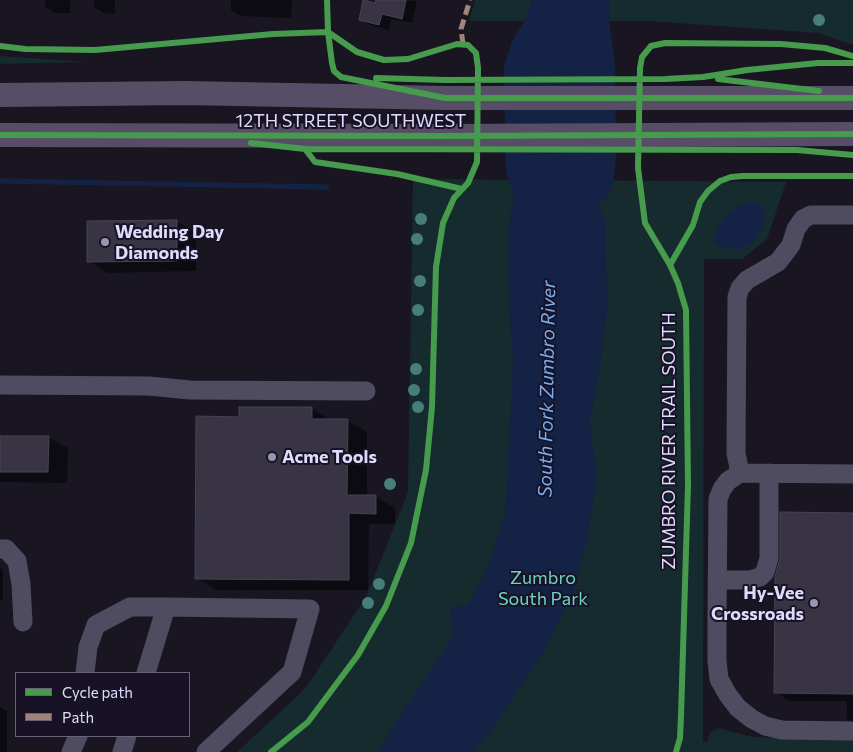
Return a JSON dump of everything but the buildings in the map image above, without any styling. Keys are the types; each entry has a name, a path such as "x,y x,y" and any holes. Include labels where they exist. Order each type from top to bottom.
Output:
{"main road":[{"name":"12TH STREET SOUTHWEST","path":"0,95 186,93 445,98 853,98"},
{"name":"12TH STREET SOUTHWEST","path":"7,136 853,134"}],"street":[{"path":"740,473 736,460 736,443 737,297 740,288 748,280 778,262 791,245 796,229 803,219 811,215 853,215"},
{"path":"0,385 149,386 190,390 366,391"},
{"path":"853,474 740,473 728,481 718,499 717,580 717,661 719,679 738,708 758,722 782,730 853,731"},
{"path":"717,580 750,580 760,577 765,572 770,558 770,473"},
{"path":"0,549 6,549 17,561 22,584 23,622"},
{"path":"85,672 88,647 96,625 130,607 310,610 292,672 206,752"},
{"path":"146,672 166,607"},
{"path":"71,752 78,737"},
{"path":"122,752 127,737"}],"green space":[{"path":"475,0 853,0 853,45 818,33 649,21 469,21"},
{"path":"0,56 85,62 0,64"},
{"name":"Zumbro South Park","path":"413,179 786,182 767,239 742,259 704,259 703,742 707,742 710,733 718,728 753,737 853,740 853,752 237,752 305,689 366,597 408,492"}],"water":[{"name":"South Fork Zumbro River","path":"531,0 609,0 610,28 615,62 616,160 612,187 604,201 598,203 606,222 607,311 600,369 590,421 597,479 587,539 574,589 545,649 498,722 474,752 379,752 390,730 447,647 453,630 450,608 468,604 488,568 505,512 513,363 509,306 508,231 514,193 506,172 504,67 512,41 527,17"},
{"path":"748,202 756,202 762,206 765,212 764,225 759,235 752,244 739,249 719,245 715,241 715,235 718,226 726,214"}],"waterway":[{"path":"0,181 327,187"}],"marked path":[{"path":"463,44 461,29 470,0"}],"cycle path":[{"path":"327,0 328,32 332,63 334,71 341,77 445,98 853,98"},
{"path":"0,46 25,49 95,50 273,34 328,32 357,52 384,60 408,59 457,44 468,45 476,53 478,68 477,162 468,183 454,198 443,223 436,267 432,407 426,470 411,543 386,606 358,655 308,722 271,752"},
{"name":"ZUMBRO RIVER TRAIL SOUTH","path":"676,752 680,738 681,716 688,485 686,310 678,283 670,265 645,223 638,168 640,68 642,57 651,46 665,43 781,44 825,48 853,56"},
{"path":"376,78 445,80 665,79 703,77 747,70 818,63 853,63"},
{"path":"718,79 819,91"},
{"path":"0,135 445,136 853,134"},
{"path":"251,143 305,149 797,150 853,155"},
{"path":"305,149 315,162 397,174 462,189"},
{"path":"670,265 693,225 700,202 708,191 720,181 731,177 743,176 853,176"}],"place":[{"name":"Wedding Day Diamonds","path":"105,242"},
{"name":"Acme Tools","path":"272,457"},
{"name":"Hy-Vee Crossroads","path":"814,603"}]}
